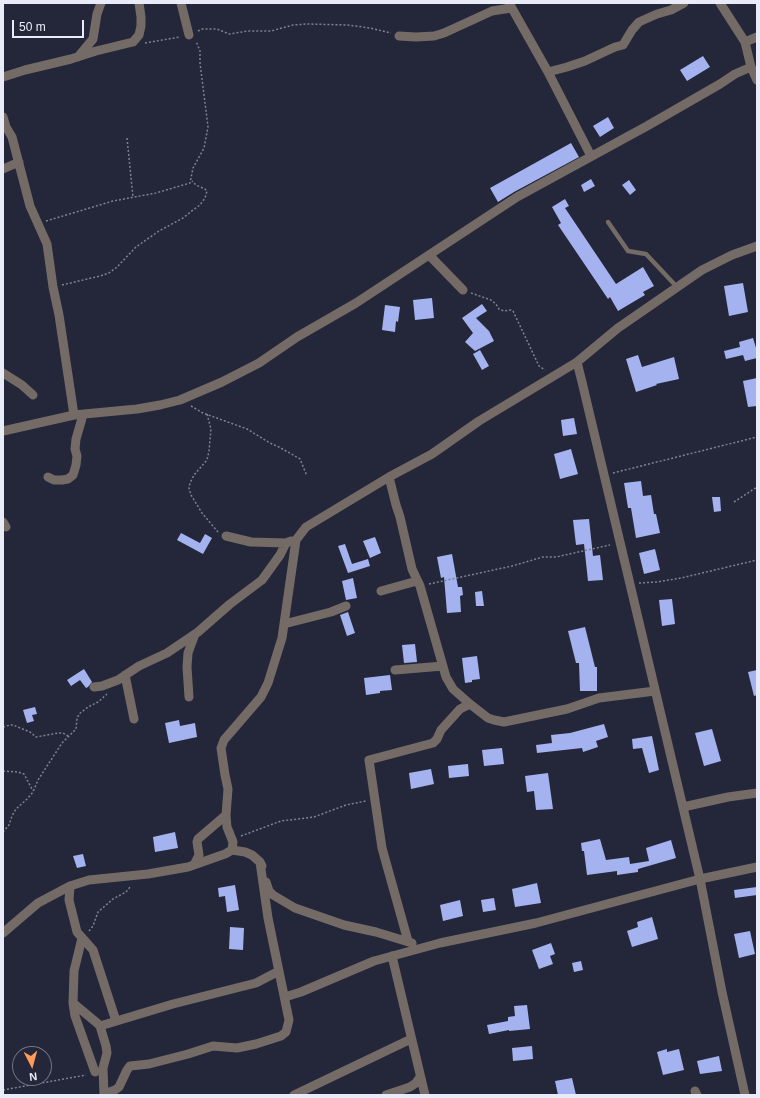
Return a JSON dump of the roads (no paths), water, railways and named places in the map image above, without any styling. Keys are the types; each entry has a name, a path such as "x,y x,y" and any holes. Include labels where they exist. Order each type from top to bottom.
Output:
{"street":[{"path":"78,57 93,39 97,14 101,3"},
{"path":"3,77 133,42 139,35 141,26 139,3"},
{"path":"181,3 190,35"},
{"path":"548,72 585,61 623,44 639,22 671,10 684,3"},
{"path":"720,3 745,42 750,67 757,80"},
{"path":"399,36 434,36 444,33 492,11 510,5 548,72 591,156"},
{"path":"745,42 757,37"},
{"path":"3,431 78,415 137,409 180,400 222,382 259,363 297,337 356,303 517,197 647,126 735,74 750,67"},
{"path":"3,117 6,127 12,137 30,206 47,244 53,287 78,415 75,449 76,465 73,474 62,480 54,480 48,477"},
{"path":"3,169 19,162"},
{"path":"232,850 233,845 227,827 226,815 228,789 224,775 221,748 224,740 261,697 268,683 282,638 296,540 306,527 389,477 432,454 479,421 577,362 618,328 702,270 732,255 757,246"},
{"path":"429,255 463,290"},
{"path":"577,362 700,879 743,1095"},
{"path":"3,373 22,385 33,395"},
{"path":"389,477 392,494 400,517 412,569 449,683 453,689 470,704 488,718 504,722 567,709 599,698 655,691"},
{"path":"226,536 251,542 286,543 296,540"},
{"path":"94,687 102,686 122,678 139,666 167,653 195,634 230,604 262,580 280,555 286,543"},
{"path":"381,591 418,584"},
{"path":"284,624 331,612 346,606"},
{"path":"189,697 187,666 188,653 195,634"},
{"path":"395,670 443,666"},
{"path":"122,678 134,718"},
{"path":"408,942 382,848 376,799 369,760 433,743 437,739 441,730 460,709 470,704"},
{"path":"683,807 728,797 757,793"},
{"path":"194,865 199,855 198,839 226,815"},
{"path":"3,933 38,904 70,886 89,880 140,875 178,869 194,865 232,850 245,852 252,855 260,862 265,874 269,891 282,901 295,908 326,919 408,942 429,946"},
{"path":"73,1003 100,1026 107,1053 103,1068 104,1095 118,1087 130,1066 149,1064 213,1046 237,1048 281,1036 288,1028 289,1020 268,918 260,862"},
{"path":"285,997 301,992 374,961 392,956 429,946 536,924 700,879 757,867"},
{"path":"70,886 69,900 77,932 93,950 116,1021"},
{"path":"84,940 74,971 73,1003 75,1016 95,1072"},
{"path":"392,956 425,1095"},
{"path":"100,1026 173,1004 256,983 279,971"},
{"path":"294,1095 411,1039"},
{"path":"386,1095 410,1087 420,1078"}],"lane":[{"path":"608,222 628,251 646,254 677,287"}]}
